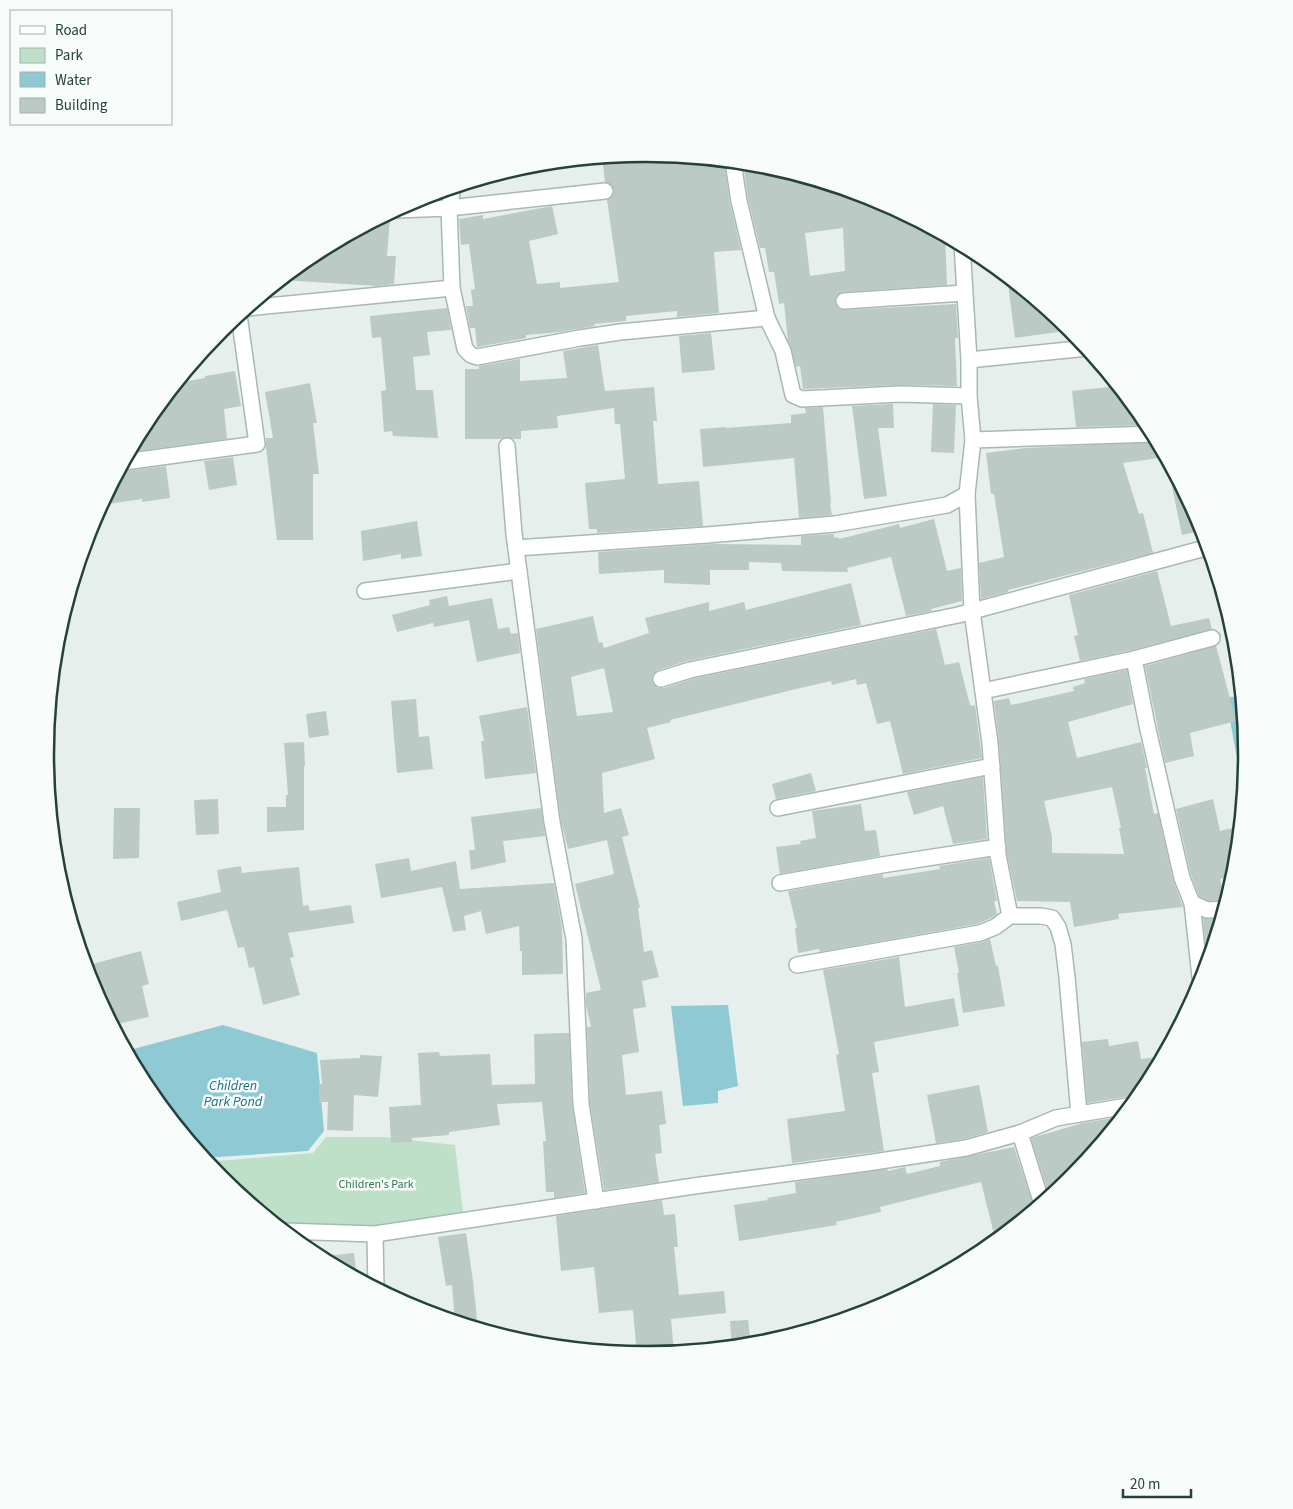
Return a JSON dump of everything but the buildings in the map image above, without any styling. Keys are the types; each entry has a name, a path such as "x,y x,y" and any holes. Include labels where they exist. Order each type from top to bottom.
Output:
{"street":[{"path":"734,169 739,201 767,318 783,351 791,388 797,398 900,394 969,396"},
{"path":"415,209 449,208 605,191"},
{"path":"452,195 449,208 452,288 465,348 471,355 477,357 620,332 767,318"},
{"path":"962,253 969,360 969,396 974,440 967,494 972,611 992,766 998,847 1010,916"},
{"path":"259,307 452,288"},
{"path":"844,301 964,292"},
{"path":"131,461 258,444 240,323"},
{"path":"969,360 1079,349"},
{"path":"974,440 1145,434"},
{"path":"507,446 516,548 552,822 574,939 581,1104 596,1201"},
{"path":"516,548 835,524 947,505 967,494"},
{"path":"661,679 690,670 972,611 1202,549"},
{"path":"365,591 519,571"},
{"path":"983,691 1134,659 1212,638"},
{"path":"1134,659 1182,878 1192,903 1199,968"},
{"path":"778,808 992,766"},
{"path":"780,883 998,847"},
{"path":"1192,903 1207,910 1219,909"},
{"path":"797,966 980,933 995,927 1010,916 1052,918 1061,935 1067,977 1079,1114"},
{"path":"295,1231 375,1234 694,1186 966,1148 1020,1133 1056,1118 1123,1107"},
{"path":"1020,1133 1040,1197"},
{"path":"375,1234 376,1282"}],"green space":[{"name":"Children's Park","path":"326,1137 383,1137 455,1145 463,1212 453,1220 373,1232 293,1230 256,1200 216,1161 313,1153"}],"water":[{"path":"1236,696 1239,768 1226,698"},
{"path":"728,1005 738,1086 718,1091 718,1103 683,1106 671,1006"},
{"name":"Children Park Pond","path":"223,1025 317,1053 324,1131 308,1151 212,1157 176,1115 132,1049"}]}
